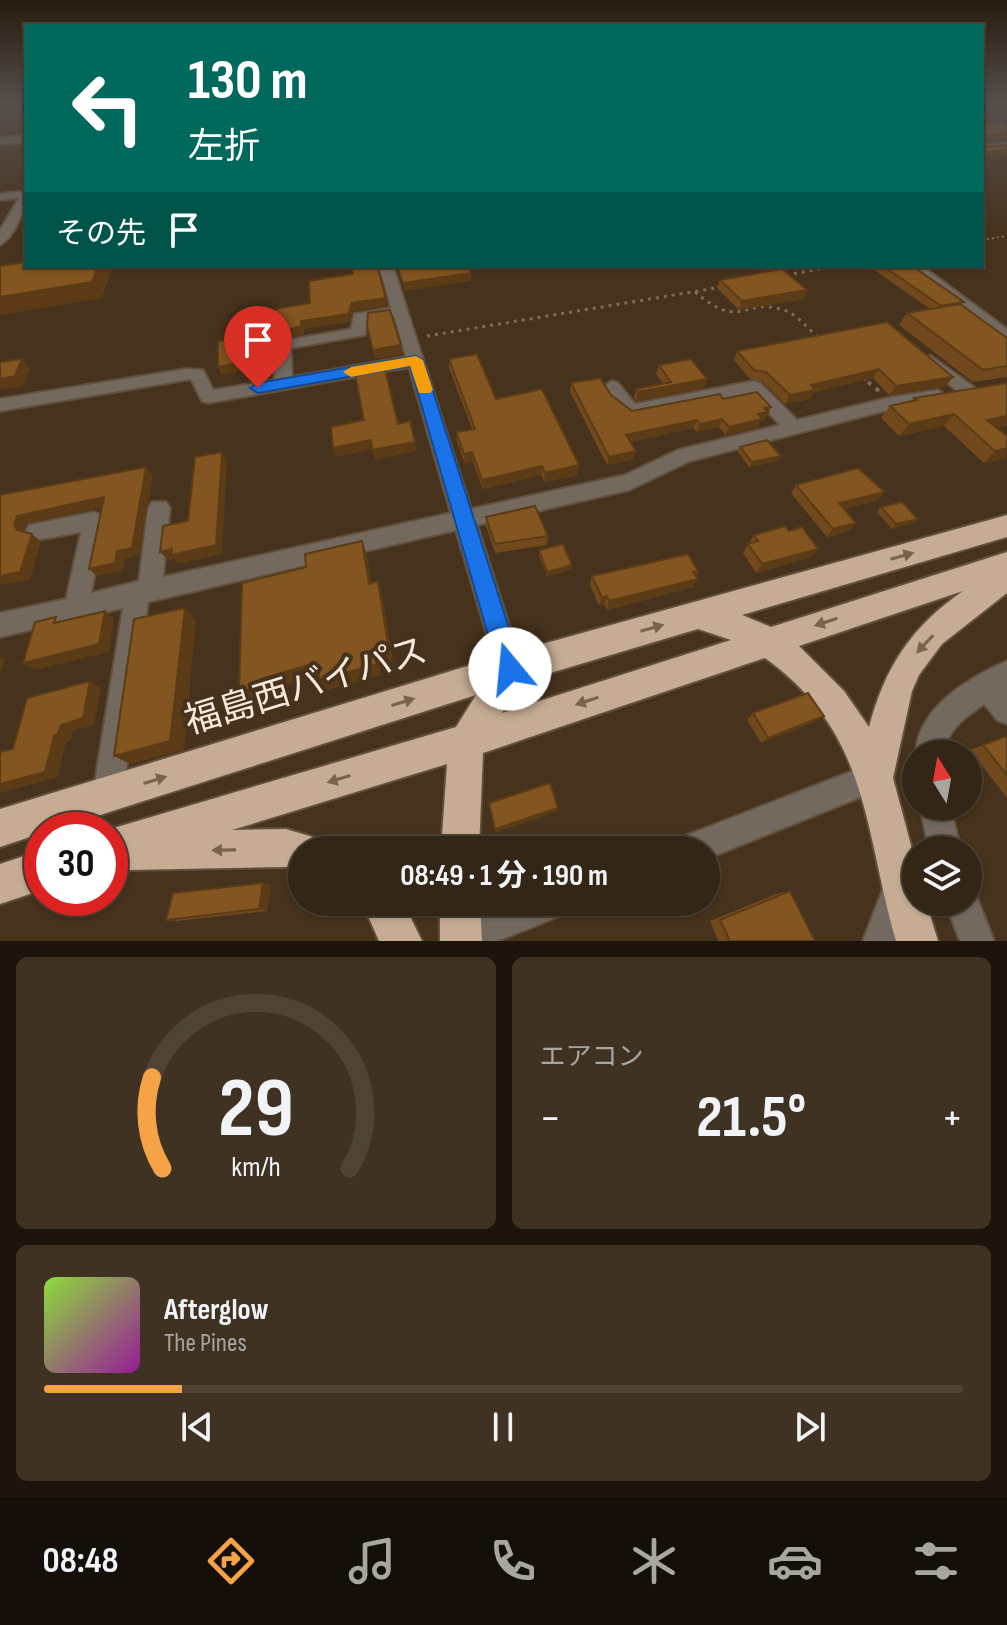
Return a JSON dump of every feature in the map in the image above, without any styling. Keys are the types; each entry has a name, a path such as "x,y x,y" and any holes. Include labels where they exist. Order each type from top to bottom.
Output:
{"highway":[{"name":"福島西バイパス","path":"0,828 510,669 1007,526"},
{"path":"128,845 467,741 1007,564"},
{"path":"876,777 891,711 907,668 919,650 966,604 1007,578"},
{"path":"698,615 768,641 814,681 847,723 876,777 900,889 917,941"},
{"path":"460,836 460,803 467,741 510,669"},
{"path":"128,850 288,848"},
{"path":"0,884 24,876"},
{"path":"389,916 401,941"}],"street":[{"path":"0,197 24,195"},
{"path":"2,234 24,198"},
{"path":"2,234 24,226"},
{"path":"387,268 510,669"},
{"path":"916,268 1007,336"},
{"path":"283,384 283,345 359,332 359,317 400,311"},
{"path":"912,345 968,391"},
{"path":"0,405 186,374 197,374 208,397 416,360"},
{"path":"612,387 631,411 754,387 794,428"},
{"path":"0,625 629,482 672,459 892,403 994,387"},
{"path":"108,794 159,508"},
{"path":"37,531 94,521 76,607"},
{"path":"931,740 938,726 998,680 1007,710"},
{"path":"720,838 876,777"},
{"path":"880,941 900,889"},
{"path":"461,927 501,916"},
{"path":"967,916 977,941"}],"path":[{"path":"984,240 1007,236"},
{"path":"774,278 826,268"},
{"path":"409,339 726,287"},
{"path":"695,292 718,313 727,315 775,309 791,314 825,343"},
{"path":"859,373 892,403"}],"building":[{"path":"984,149 1007,150 984,153"},
{"path":"24,262 24,268 97,268 92,282 0,297 0,266"},
{"path":"352,268 378,268 386,298 352,303 348,314 301,321 301,326 271,335 269,356 218,367 218,341 225,340 229,328 276,316 275,309 310,303 309,281 353,274"},
{"path":"398,268 469,268 471,273 403,283"},
{"path":"886,268 915,268 964,302 941,306"},
{"path":"782,269 807,290 742,301 720,280"},
{"path":"960,304 1007,338 1007,366 983,370 907,313"},
{"path":"390,310 401,345 373,350 367,326 368,313"},
{"path":"887,322 953,377 896,386 879,369 811,385 815,390 790,395 766,372 754,370 737,351"},
{"path":"477,354 496,399 542,389 579,465 545,473 542,466 482,480 472,452 464,454 456,432 475,429 449,359"},
{"path":"22,359 15,376 0,379 0,362"},
{"path":"691,359 707,379 638,392 636,389 671,382 659,365"},
{"path":"385,369 398,424 410,421 415,442 372,450 371,440 333,448 331,427 364,420 355,374"},
{"path":"600,378 611,395 632,411 720,394 723,399 757,392 771,407 764,408 768,412 758,414 762,419 729,427 722,419 700,424 697,420 626,435 636,451 609,457 571,383"},
{"path":"1007,383 1007,416 987,420 1007,436 1007,448 995,451 954,414 909,424 890,406 917,400 914,398"},
{"path":"767,440 781,456 752,462 740,447"},
{"path":"222,452 216,545 171,555 172,549 160,552 163,526 188,521 195,457"},
{"path":"146,467 132,548 117,551 115,563 89,569 104,497 17,516 14,524 17,530 32,534 20,572 0,576 0,495"},
{"path":"858,468 885,492 839,503 856,523 833,529 796,485"},
{"path":"902,502 918,519 896,524 881,507"},
{"path":"535,506 548,536 495,544 486,517"},
{"path":"785,526 789,531 802,527 818,549 762,564 748,544 758,541 754,535"},
{"path":"362,541 369,584 378,581 389,650 375,654 377,664 320,680 319,673 313,674 312,664 261,679 261,686 239,692 242,583 306,567 305,554"},
{"path":"563,544 572,565 547,572 539,550"},
{"path":"688,554 698,571 693,572 698,579 609,601 607,596 602,598 592,576"},
{"path":"185,608 170,741 114,756 134,619"},
{"path":"105,611 99,644 23,663 35,622 56,617 54,623"},
{"path":"90,681 83,718 61,725 54,736 45,772 0,784 0,752 13,749 27,698"},
{"path":"808,693 824,716 768,738 753,713"},
{"path":"1007,736 1007,775 983,745"},
{"path":"550,783 558,808 495,829 489,803"},
{"path":"263,883 259,909 166,920 173,893"},
{"path":"790,891 815,941 730,941 720,920"}],"slow traffic":[{"path":"351,372 416,360 425,390"}],"route":[{"path":"258,388 416,360 510,669"}]}
